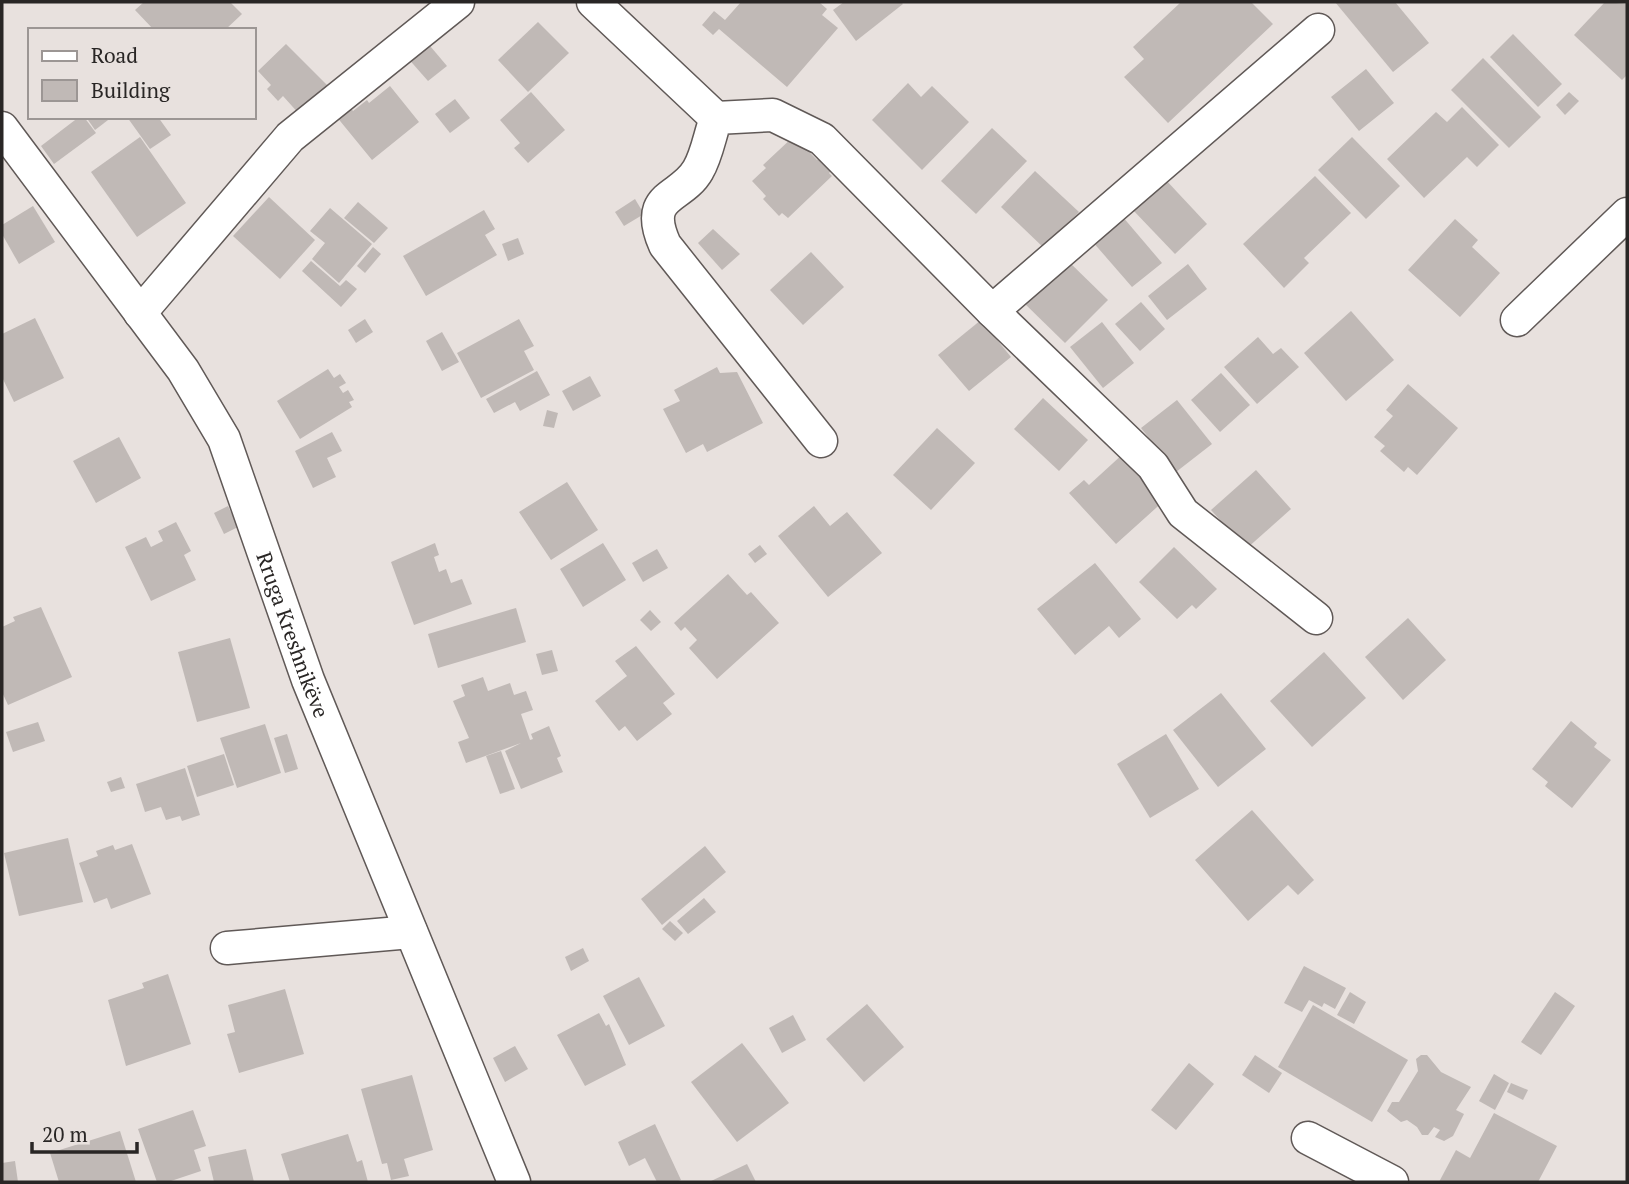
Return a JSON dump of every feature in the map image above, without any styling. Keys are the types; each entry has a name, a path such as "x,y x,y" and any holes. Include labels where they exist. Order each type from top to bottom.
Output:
{"street":[{"path":"140,313 290,137 458,2"},
{"path":"593,2 716,118 773,116 822,139 992,311 1153,466 1183,513 1316,618"},
{"path":"992,311 1318,30"},
{"path":"716,118 698,171 670,195 659,210 658,228 665,245 821,441"},
{"name":"Rruga Kreshnikëve","path":"2,128 183,370 224,439 308,680 514,1182"},
{"path":"1517,320 1627,214"},
{"path":"227,948 411,932"},
{"path":"1308,1138 1392,1182"}],"building":[{"path":"144,2 230,2 242,14 227,28 152,28 135,10"},
{"path":"741,2 819,2 827,9 822,15 838,28 787,87 719,29 713,35 702,25 714,11 725,20"},
{"path":"844,2 903,4 856,41 833,10"},
{"path":"1181,2 1251,2 1273,24 1168,123 1124,77 1144,59 1133,47"},
{"path":"1335,2 1395,2 1429,43 1393,72"},
{"path":"1605,2 1627,4 1627,75 1622,80 1574,35"},
{"path":"538,22 569,53 528,92 498,60"},
{"path":"1513,34 1562,84 1538,107 1490,57"},
{"path":"425,40 447,66 428,81 406,56"},
{"path":"286,44 330,88 301,116 283,96 278,101 267,89 271,85 258,71"},
{"path":"1483,58 1541,117 1509,148 1451,90"},
{"path":"1366,69 1394,103 1359,131 1331,97"},
{"path":"908,83 921,97 932,86 969,122 922,170 872,120"},
{"path":"390,86 419,122 372,160 336,116 349,106 353,111 367,100 369,103"},
{"path":"531,92 565,130 528,163 514,148 520,143 500,120"},
{"path":"1569,92 1579,101 1565,115 1556,105"},
{"path":"455,99 470,118 450,133 435,114"},
{"path":"1462,107 1499,145 1477,167 1467,157 1424,198 1387,159 1436,112 1447,122"},
{"path":"76,119 86,119 96,133 54,164 41,146"},
{"path":"87,119 109,119 95,130"},
{"path":"128,119 159,119 171,135 150,149"},
{"path":"992,128 1027,161 976,214 941,181"},
{"path":"794,136 817,160 821,157 833,169 829,173 832,176 788,218 782,213 779,216 763,199 766,196 752,181 766,168 763,165"},
{"path":"140,137 186,203 137,237 91,172"},
{"path":"1352,137 1400,186 1366,219 1318,170"},
{"path":"1035,171 1079,212 1045,249 1001,207"},
{"path":"1315,176 1351,213 1304,258 1309,263 1284,288 1243,244"},
{"path":"1164,178 1207,224 1175,254 1132,209"},
{"path":"269,197 315,240 280,279 233,236"},
{"path":"635,199 644,214 624,226 615,212"},
{"path":"358,202 388,228 374,243 344,218"},
{"path":"33,206 55,242 19,264 2,234 2,225"},
{"path":"330,208 372,244 339,283 312,259 325,243 310,231"},
{"path":"484,210 495,229 485,235 497,255 426,296 403,256"},
{"path":"1122,216 1162,263 1132,287 1092,241"},
{"path":"1455,219 1478,240 1472,247 1500,273 1460,317 1408,270"},
{"path":"713,229 740,254 722,270 698,243"},
{"path":"518,238 524,254 508,261 502,244"},
{"path":"373,247 381,254 365,273 357,266"},
{"path":"811,252 844,287 803,325 770,290"},
{"path":"1066,259 1108,300 1065,343 1023,302"},
{"path":"311,261 340,286 346,280 357,289 341,307 302,271"},
{"path":"1188,264 1207,289 1167,320 1148,296"},
{"path":"1141,302 1165,329 1140,351 1115,324"},
{"path":"1351,311 1394,360 1346,401 1304,353"},
{"path":"35,318 64,378 14,402 2,377 2,334"},
{"path":"365,319 373,332 356,343 348,330"},
{"path":"519,319 534,346 524,351 534,370 481,398 457,353"},
{"path":"981,320 1011,357 969,391 938,355"},
{"path":"1102,322 1134,363 1103,388 1070,347"},
{"path":"442,332 459,362 442,371 426,341"},
{"path":"1258,337 1273,354 1281,348 1299,367 1257,404 1224,367"},
{"path":"717,367 720,373 737,372 763,423 707,452 703,444 686,453 663,409 680,401 674,390"},
{"path":"328,369 334,378 340,374 346,383 339,387 343,393 348,390 354,400 349,402 352,407 300,439 277,401"},
{"path":"537,371 550,395 520,411 515,402 494,413 486,399"},
{"path":"1221,373 1250,405 1220,432 1191,400"},
{"path":"590,376 601,396 573,411 562,391"},
{"path":"1408,384 1458,428 1417,475 1408,467 1404,472 1380,451 1385,446 1374,437 1393,416 1386,410"},
{"path":"1043,398 1088,440 1059,471 1014,429"},
{"path":"1177,400 1212,444 1176,472 1141,428"},
{"path":"547,410 558,413 554,428 543,426"},
{"path":"937,428 975,463 931,510 893,475"},
{"path":"332,432 342,451 327,458 336,477 313,488 295,451"},
{"path":"119,437 141,478 96,503 73,461"},
{"path":"1124,453 1166,499 1116,544 1069,493 1084,480 1089,485"},
{"path":"1256,470 1291,509 1246,549 1211,510"},
{"path":"567,482 598,530 551,560 519,512"},
{"path":"228,506 238,527 224,534 214,513"},
{"path":"814,506 830,526 847,512 882,553 828,597 778,536"},
{"path":"176,522 191,551 184,555 196,580 151,601 125,547 146,537 151,547 163,541 158,531"},
{"path":"435,543 439,555 434,557 439,572 446,569 451,583 462,579 472,604 414,625 391,562"},
{"path":"603,543 626,580 583,607 560,569"},
{"path":"760,545 767,554 755,563 748,554"},
{"path":"1174,547 1217,589 1196,609 1192,605 1177,619 1139,582"},
{"path":"657,549 668,568 643,582 632,563"},
{"path":"1095,563 1141,619 1119,638 1109,626 1075,655 1037,609"},
{"path":"728,574 747,595 751,592 779,623 717,679 689,648 697,640 685,627 681,631 674,623"},
{"path":"41,607 72,677 8,705 2,692 2,627 15,621 13,617"},
{"path":"516,608 526,642 438,668 428,634"},
{"path":"650,610 661,622 651,631 640,620"},
{"path":"1408,618 1446,660 1403,700 1365,657"},
{"path":"230,638 250,708 197,722 178,652"},
{"path":"636,646 675,694 663,703 672,714 637,741 625,726 619,731 595,701 627,676 615,661"},
{"path":"552,650 558,671 542,675 536,654"},
{"path":"1324,652 1366,698 1312,747 1270,701"},
{"path":"483,677 488,691 510,683 514,695 526,691 533,710 521,714 530,740 533,739 531,734 549,726 561,756 557,758 563,772 521,789 505,751 521,743 466,763 458,742 469,738 453,701 465,696 461,685"},
{"path":"1221,693 1266,749 1218,787 1173,730"},
{"path":"1571,721 1597,743 1594,747 1611,760 1572,808 1545,786 1548,782 1532,769"},
{"path":"38,722 45,741 13,752 6,732"},
{"path":"265,724 281,773 237,788 220,738"},
{"path":"287,734 298,769 285,773 274,738"},
{"path":"1166,734 1199,789 1150,818 1117,764"},
{"path":"501,751 515,789 500,794 486,756"},
{"path":"224,754 234,785 197,797 187,766"},
{"path":"185,768 200,815 182,821 180,816 166,820 161,807 145,812 136,784"},
{"path":"121,777 125,788 111,792 107,782"},
{"path":"1252,810 1314,880 1298,895 1288,885 1248,921 1195,860"},
{"path":"68,838 83,902 19,916 4,853"},
{"path":"132,844 151,894 111,909 107,898 94,903 79,863 98,856 96,851 113,845 115,850"},
{"path":"705,846 726,872 662,925 641,899"},
{"path":"704,898 716,912 688,934 677,921"},
{"path":"670,921 683,933 675,941 662,929"},
{"path":"583,948 589,961 571,971 565,957"},
{"path":"1304,966 1346,988 1335,1009 1324,1003 1322,1007 1309,1000 1302,1012 1284,1003"},
{"path":"168,974 191,1044 126,1066 108,1000 144,988 142,983"},
{"path":"639,977 665,1026 629,1045 603,996"},
{"path":"285,989 304,1054 239,1073 227,1034 235,1032 228,1005"},
{"path":"1350,992 1366,1002 1354,1024 1337,1015"},
{"path":"1555,992 1575,1006 1541,1055 1521,1042"},
{"path":"867,1004 904,1047 864,1082 826,1039"},
{"path":"1313,1005 1408,1060 1372,1122 1278,1067"},
{"path":"599,1013 606,1026 609,1024 626,1065 585,1086 557,1035"},
{"path":"793,1015 806,1040 782,1053 769,1028"},
{"path":"742,1043 789,1103 737,1142 691,1082"},
{"path":"515,1046 528,1069 505,1082 493,1058"},
{"path":"1255,1055 1282,1073 1269,1093 1242,1075"},
{"path":"1427,1055 1441,1072 1471,1087 1456,1110 1464,1114 1453,1136 1444,1141 1435,1137 1440,1130 1434,1127 1428,1135 1422,1135 1417,1127 1407,1120 1401,1122 1387,1111 1392,1102 1399,1102 1418,1071 1416,1059"},
{"path":"1189,1063 1214,1084 1176,1130 1151,1110"},
{"path":"1494,1074 1509,1083 1495,1110 1479,1101"},
{"path":"412,1075 433,1150 404,1159 409,1176 391,1180 387,1163 382,1164 361,1089"},
{"path":"1511,1083 1528,1090 1523,1100 1507,1092"},
{"path":"193,1110 206,1146 194,1150 201,1171 168,1182 157,1182 138,1129"},
{"path":"1494,1113 1557,1146 1538,1182 1439,1182 1456,1150 1470,1158"},
{"path":"655,1124 681,1180 657,1182 645,1158 629,1166 618,1142"},
{"path":"120,1131 136,1182 59,1182 50,1153"},
{"path":"348,1134 357,1162 362,1160 368,1182 290,1182 281,1154"},
{"path":"246,1149 254,1182 214,1182 208,1157"},
{"path":"15,1161 18,1182 2,1182 2,1163"},
{"path":"747,1164 756,1182 709,1182"}]}
